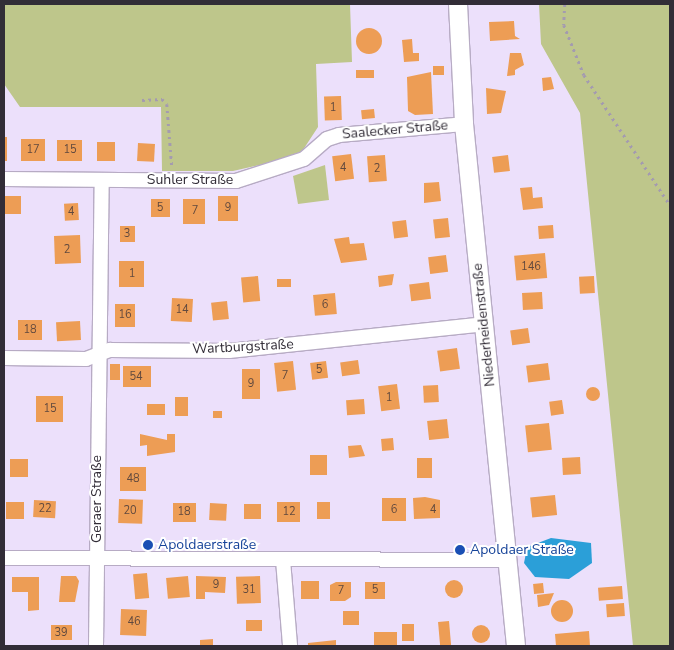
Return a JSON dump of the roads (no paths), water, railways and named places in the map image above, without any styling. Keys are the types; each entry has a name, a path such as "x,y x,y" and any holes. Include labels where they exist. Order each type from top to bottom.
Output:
{"street":[{"name":"Niederheidenstraße","path":"458,4 464,124 516,646"},
{"name":"Saalecker Straße","path":"327,139 464,124"},
{"name":"Suhler Straße","path":"4,179 253,178 304,159 327,139"},
{"path":"99,352 102,180"},
{"name":"Wartburgstraße","path":"4,358 86,359 99,352 229,351 484,324"},
{"name":"Geraer Straße","path":"96,646 99,352"},
{"path":"4,558 508,560"},
{"path":"283,560 290,646"}],"water":[{"path":"551,538 591,543 592,563 569,579 535,577 524,563 526,553 530,546"}],"place":[{"name":"Apoldaerstraße","path":"148,545"},
{"name":"Apoldaer Straße","path":"460,550"}]}
